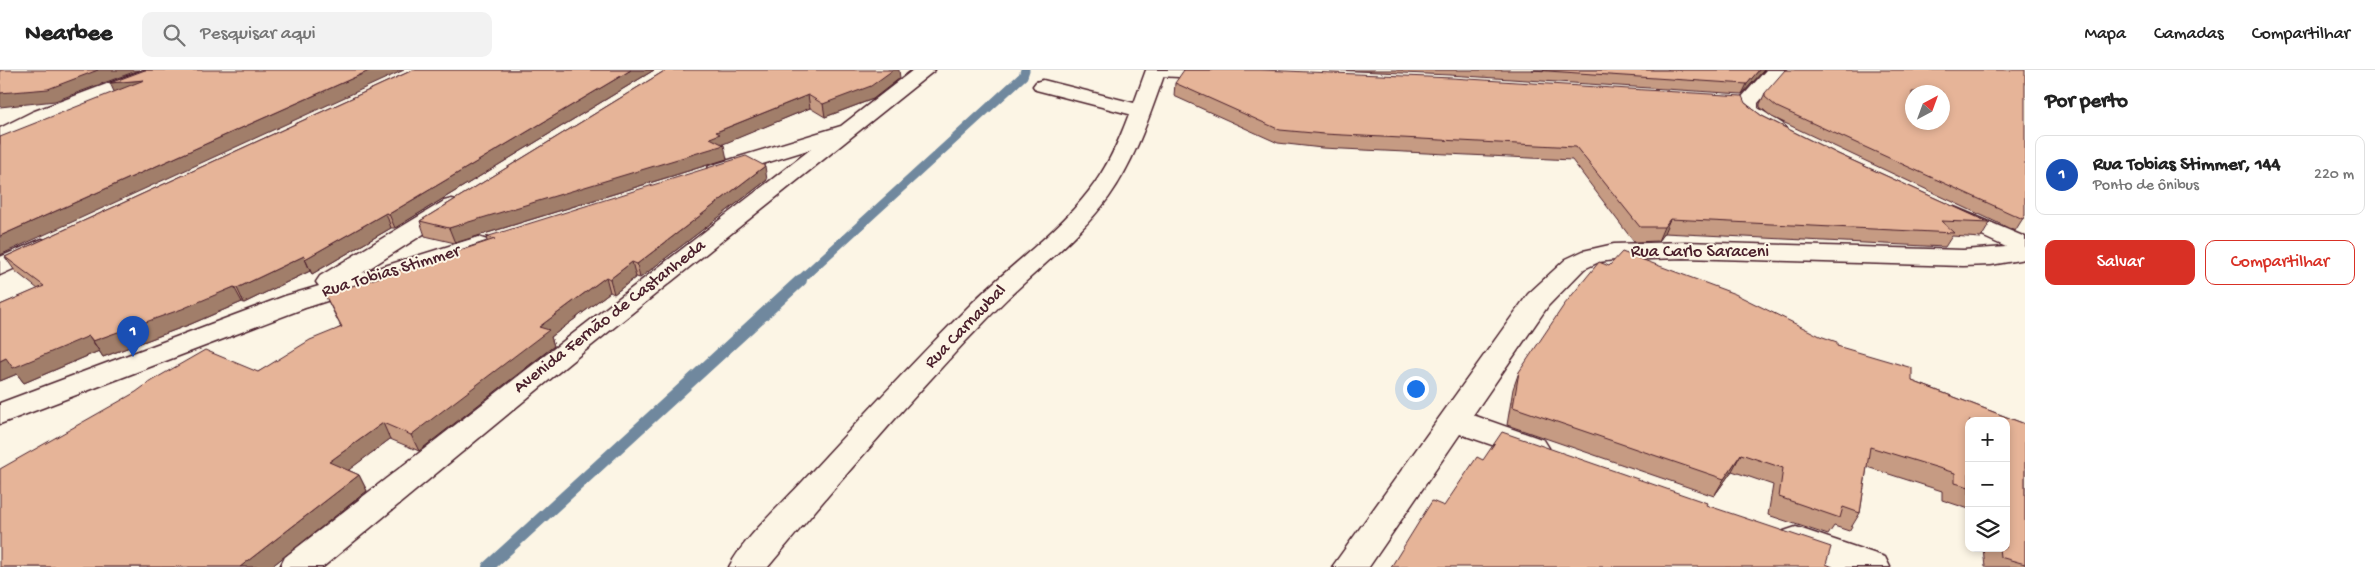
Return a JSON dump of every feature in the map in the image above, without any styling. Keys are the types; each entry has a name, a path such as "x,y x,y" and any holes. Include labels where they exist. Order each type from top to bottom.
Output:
{"street":[{"path":"0,137 39,116 162,70"},
{"name":"Avenida Fernão de Castanheda","path":"298,567 845,131 925,70"},
{"path":"1157,70 1242,74"},
{"name":"Rua Carnaubal","path":"747,567 815,487 978,313 1089,206 1112,175 1157,70"},
{"path":"1777,70 1738,101 1764,123 1798,140"},
{"path":"1043,86 1140,111"},
{"path":"0,118 39,116"},
{"path":"693,178 845,131"},
{"path":"177,371 295,302 471,194"},
{"path":"1937,206 2025,246"},
{"name":"Rua Tobias Stimmer","path":"0,414 295,302 504,237"},
{"path":"0,267 63,238"},
{"name":"Rua Carlo Saraceni","path":"1350,567 1538,300 1575,264 1592,256 1614,252 1684,250 1963,258 1992,257 2025,251"},
{"path":"1454,420 1566,459"},
{"path":"1770,531 1872,567"}],"building":[{"path":"0,70 98,70 48,89 0,93"},
{"path":"145,70 371,70 0,236 0,137 144,80 110,83"},
{"path":"413,70 631,70 389,214 386,213 305,259 304,256 237,288 234,287 182,309 93,341 89,336 13,368 6,358 0,361 0,305 44,286 5,257"},
{"path":"666,70 893,70 871,86 823,104 808,95 716,132 720,134 710,138 724,145 449,228 420,221"},
{"path":"1184,70 1261,70 1452,78 1742,96 1745,103 1762,116 1838,154 1990,223 1941,221 1954,233 1670,219 1664,227 1640,227 1576,147 1280,130 1175,83"},
{"path":"1532,70 1759,70 1747,84"},
{"path":"1785,70 2025,70 2025,215 2023,219 1777,107 1765,97 1765,93"},
{"path":"746,156 765,166 637,264 632,262 610,279 606,277 539,327 549,330 411,435 383,423 329,462 359,475 240,567 0,567 0,469 136,392 151,381 205,350 258,372 310,340 342,327 325,295 495,239 486,237"},
{"path":"1622,252 1735,294 1820,336 1837,342 1837,346 1912,368 1912,381 2007,417 1965,417 1965,486 1955,483 1955,473 1870,447 1860,513 1843,507 1840,518 1779,497 1783,468 1741,454 1724,479 1513,407 1519,372 1564,305 1599,262 1609,266"},
{"path":"2010,418 2025,424 2025,564 2000,557 1999,552 2010,552"},
{"path":"1502,432 1707,503 1706,505 1831,547 1826,564 1833,567 1391,567 1432,501 1444,506 1477,457 1483,460"}],"waterway":[{"path":"799,281 1023,76 1025,70"},
{"path":"488,567 801,280"}],"place":[{"name":"Rua Tobias Stimmer, 144","path":"133,357"}]}
